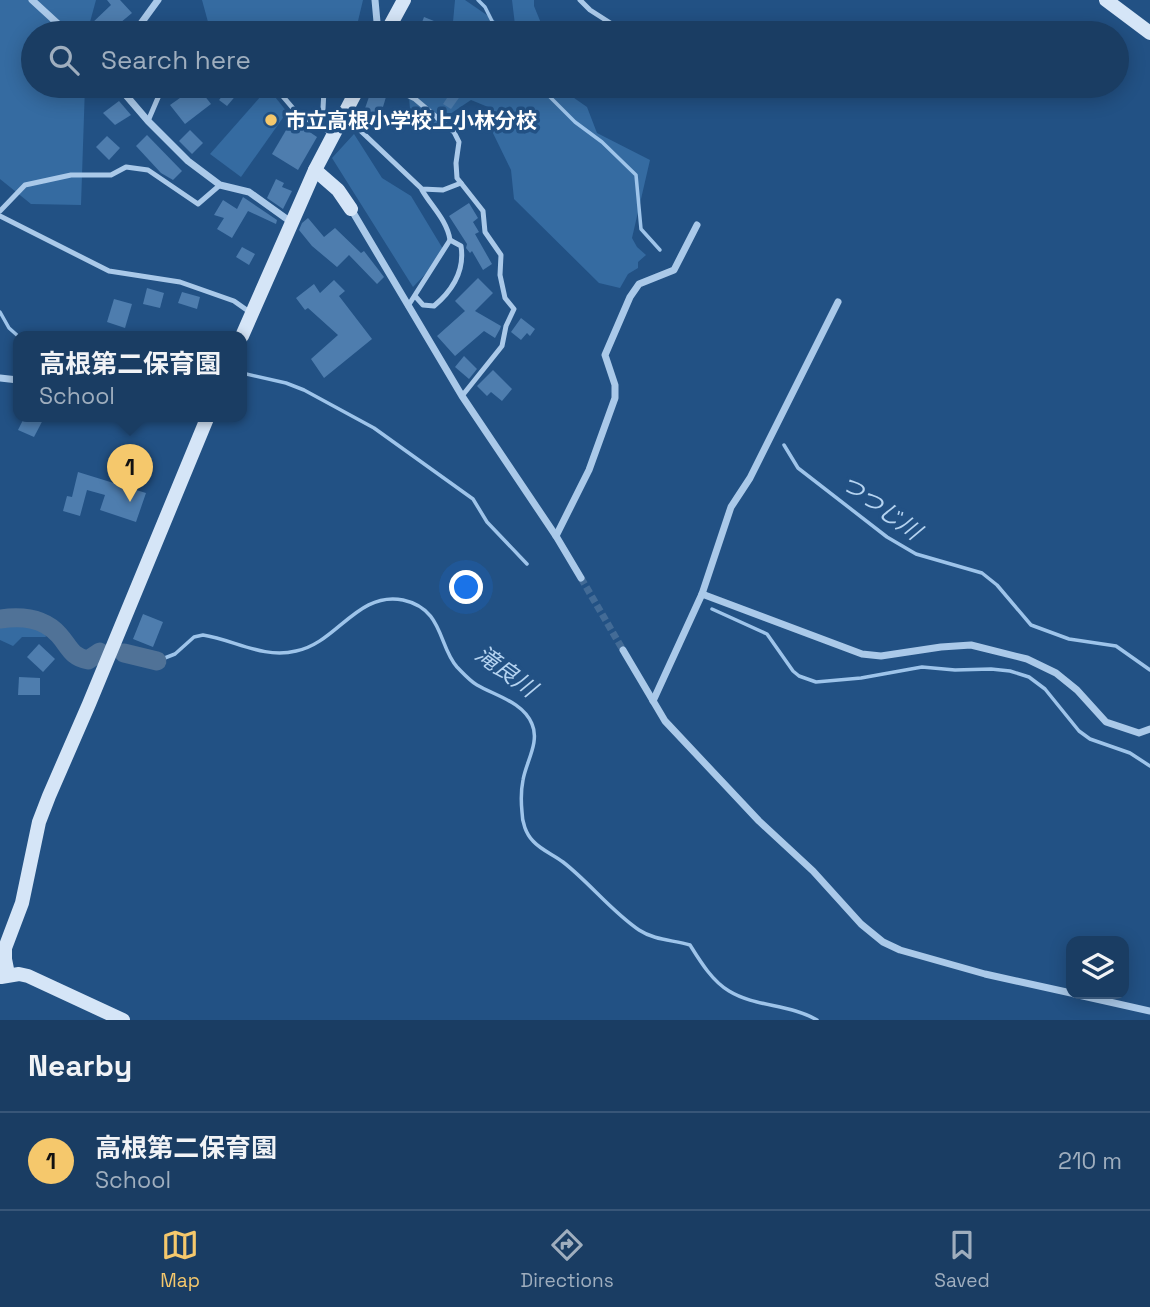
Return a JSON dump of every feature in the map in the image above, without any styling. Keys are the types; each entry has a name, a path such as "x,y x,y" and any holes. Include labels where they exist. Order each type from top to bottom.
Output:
{"street":[{"path":"32,0 55,21"},
{"path":"144,21 158,0"},
{"path":"375,0 377,21"},
{"path":"393,21 404,0"},
{"path":"1106,0 1150,33"},
{"path":"128,98 188,161 220,185 249,192 291,222"},
{"path":"244,331 315,170 328,131 344,115 353,98"},
{"path":"315,170 338,190 351,209 462,396 581,578"},
{"path":"556,536 589,470 615,398 615,385 605,355 631,297 639,284 674,270 697,225"},
{"path":"653,701 702,594 731,507 750,478 838,302"},
{"path":"122,1020 28,976 4,975 3,948 22,903 40,822 49,796 206,422"},
{"path":"702,594 862,654 881,656 971,645 1027,659 1056,673 1077,690 1106,722 1139,733 1150,729"},
{"path":"623,650 665,721 759,821 813,871 861,924 883,942 936,961 1066,993"},
{"path":"1095,999 1150,1011"}],"lane":[{"path":"580,0 607,21"},
{"path":"148,121 158,98"},
{"path":"284,98 297,113 328,131"},
{"path":"325,98 328,131"},
{"path":"413,98 454,131 459,142 457,178 482,211 485,232 500,255 500,275 505,298 514,309 502,346 462,396"},
{"path":"344,115 422,189 449,231 450,240 408,306"},
{"path":"220,185 198,204 148,170 126,167 111,175 71,175 25,185 0,214 109,271 180,282 234,301 251,313"},
{"path":"422,189 443,190 461,183"},
{"path":"415,296 423,305 434,306 461,274 461,246 450,240"}],"shaded area":[{"path":"0,0 96,0 90,21 21,21 21,98 85,98 81,205 31,204 0,179"},
{"path":"202,0 363,0 358,21 208,21"},
{"path":"455,0 465,0 496,21 453,21"},
{"path":"512,0 534,0 540,21 515,21"},
{"path":"259,98 276,98 287,112 241,177 210,154"},
{"path":"409,98 574,98 587,107 597,133 650,160 632,238 646,255 638,262 638,268 628,274 620,288 599,283 514,199 511,170 491,129 493,109 471,100 426,130 410,109"},
{"path":"354,134 382,178 411,196 443,249 437,262 413,287 332,158"},
{"path":"0,615 33,622 46,637 22,637 13,646 0,640"}],"building":[{"path":"107,0 120,0 132,13 122,21 94,21 111,5"},
{"path":"180,98 206,98 211,104 185,124 170,105"},
{"path":"221,98 234,98 227,106 219,100"},
{"path":"369,98 386,98 379,120 362,117"},
{"path":"447,98 459,98 451,109 443,104"},
{"path":"119,101 131,115 115,125 103,113"},
{"path":"292,120 317,137 298,170 272,154"},
{"path":"190,130 203,143 192,154 179,141"},
{"path":"147,135 182,171 173,180 161,173 136,146"},
{"path":"107,136 120,148 109,160 96,147"},
{"path":"276,179 284,183 282,187 292,191 283,209 267,198"},
{"path":"243,197 277,220 276,224 248,211 232,238 217,229 224,218 214,215 223,200 237,209"},
{"path":"469,203 478,218 473,222 479,232 475,234 492,264 483,270 472,251 470,253 466,248 467,244 449,216"},
{"path":"308,218 324,237 335,228 361,253 364,251 384,277 377,284 349,255 337,267 312,246 299,230"},
{"path":"242,247 255,254 249,265 236,257"},
{"path":"478,278 493,293 475,311 501,326 495,338 484,331 455,356 437,336 465,311 455,301"},
{"path":"334,280 345,291 339,296 372,339 324,378 311,359 338,335 308,308 305,310 296,298 314,284 320,293"},
{"path":"147,288 164,293 160,308 143,304"},
{"path":"182,292 200,297 197,309 178,303"},
{"path":"114,299 132,304 125,328 107,322"},
{"path":"521,318 535,329 530,336 527,333 521,340 511,332"},
{"path":"464,356 477,369 469,379 455,367"},
{"path":"493,370 512,389 502,401 491,392 487,396 477,386"},
{"path":"22,422 42,422 34,437 18,430"},
{"path":"78,472 146,493 136,522 100,510 105,495 87,490 80,516 63,511 67,496 72,497"},
{"path":"143,614 163,622 153,647 133,639"},
{"path":"39,644 55,659 43,672 27,657"},
{"path":"19,677 40,678 40,695 18,695"}],"waterway":[{"name":"つつじ川","path":"478,0 492,21"},
{"name":"つつじ川","path":"551,98 636,175 641,229 660,250"},
{"path":"0,312 13,332"},
{"path":"247,374 304,390 374,428 473,499 487,522 527,564"},
{"name":"つつじ川","path":"784,445 798,468 887,537 916,554 982,573 997,585 1031,625 1069,639 1116,646 1150,670"},
{"name":"滝良川","path":"157,661 175,654 194,637 203,635 272,653 296,651 324,638 373,603 387,599 403,600 416,605 426,611 433,620 457,667 474,683 516,705 532,724 533,745 523,780 521,800 524,824 533,841 573,870 639,930 657,938 690,945 712,976 729,991 817,1020"},
{"path":"712,609 767,634 793,671 816,682 861,678 922,667 991,669 1029,677 1045,689 1079,731 1090,739 1130,753 1150,766"},
{"name":"滝良川","path":"0,619 24,618 46,624 82,659 88,660 100,652"},
{"name":"滝良川","path":"124,653 157,661"}],"tunnel":[{"path":"581,578 623,650"}],"place":[{"name":"市立高根小学校上小林分校","path":"271,120"},
{"name":"高根第二保育園","path":"130,502"}]}
